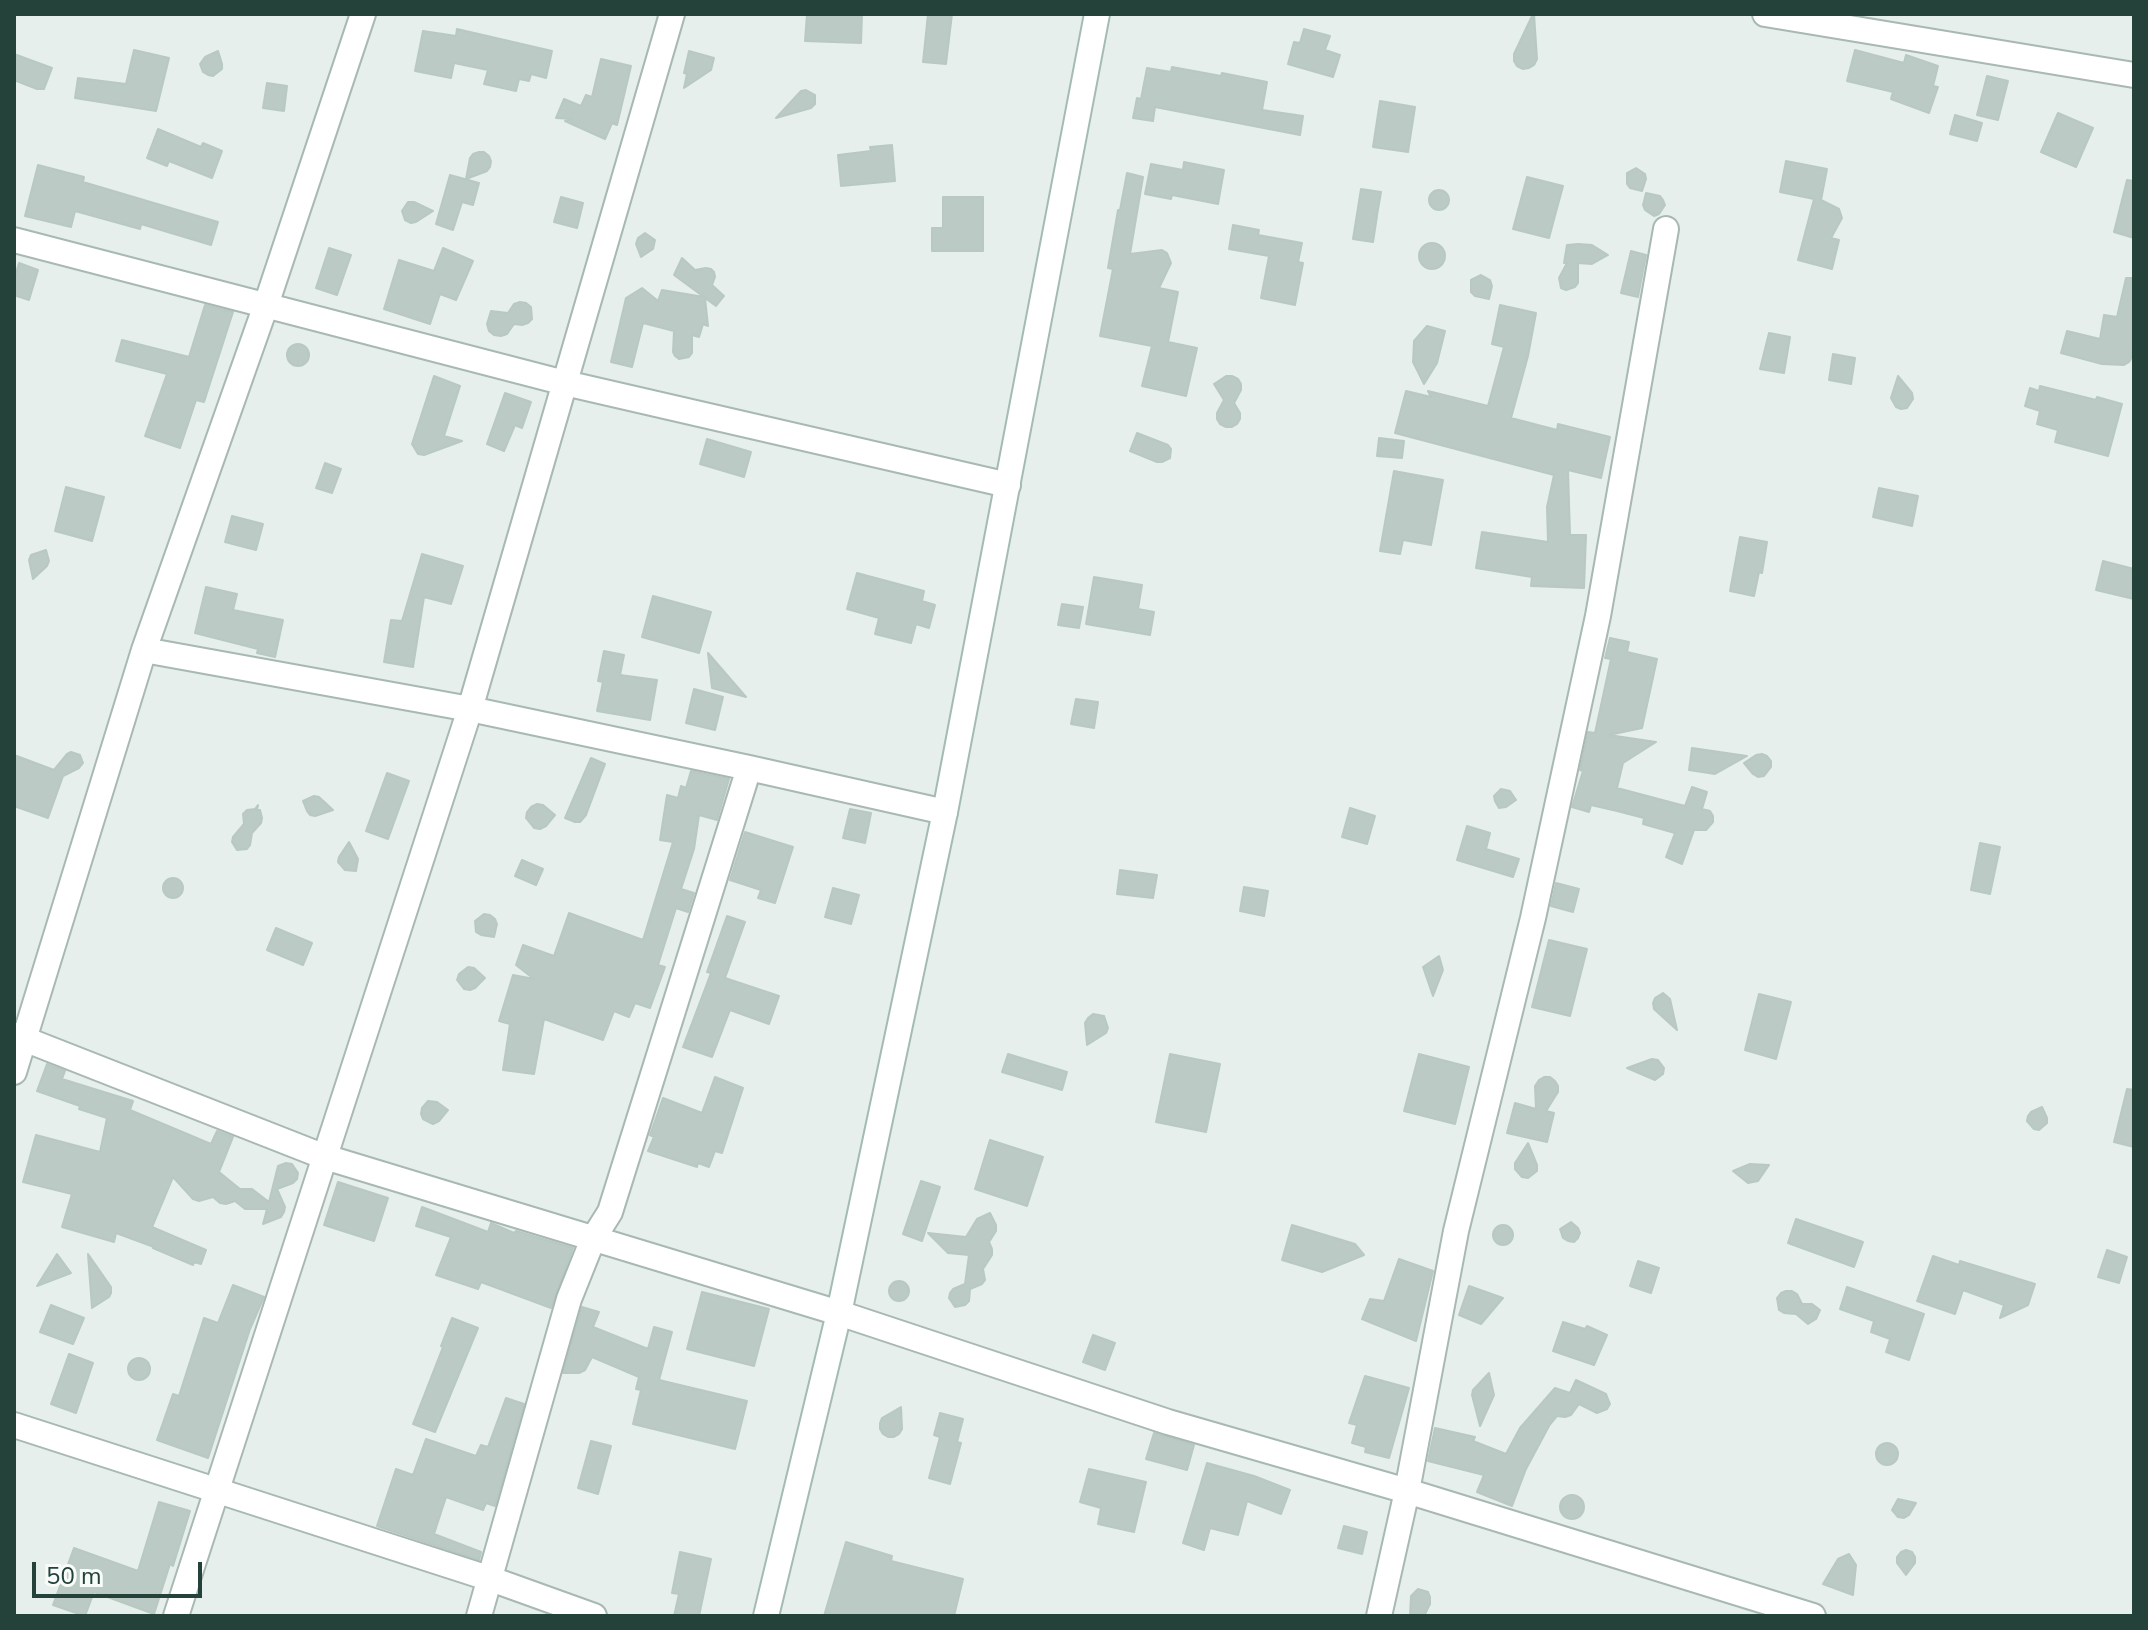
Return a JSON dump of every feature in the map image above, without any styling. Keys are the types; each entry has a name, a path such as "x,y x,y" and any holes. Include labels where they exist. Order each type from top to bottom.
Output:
{"street":[{"path":"14,1072 19,1037 144,650 266,305 363,14"},
{"path":"176,1616 470,709 672,14"},
{"path":"766,1616 839,1313 945,812 1097,14"},
{"path":"1765,14 2134,75"},
{"path":"1379,1616 1407,1491 1456,1231 1533,918 1598,616 1666,229"},
{"path":"14,240 565,383 1008,485"},
{"path":"144,650 470,709 945,812"},
{"path":"479,1616 569,1299 593,1239 610,1212 749,768"},
{"path":"19,1037 325,1157 839,1313 1168,1422 1407,1491 1813,1616"},
{"path":"14,1425 491,1579 594,1616"}],"building":[{"path":"807,14 862,14 861,43 805,41"},
{"path":"928,14 952,14 946,64 923,62"},
{"path":"1533,14 1537,59 1534,65 1523,69 1514,61 1514,54"},
{"path":"457,29 552,51 546,78 531,74 529,81 519,79 516,91 484,84 488,70 454,63 451,78 415,71 423,31 456,36"},
{"path":"1304,29 1330,36 1325,50 1340,55 1333,77 1288,64 1294,42 1300,43"},
{"path":"134,50 169,58 156,111 75,98 78,78 126,84"},
{"path":"1855,50 1904,63 1906,55 1938,66 1933,86 1938,87 1929,113 1891,99 1893,92 1847,81"},
{"path":"218,51 222,69 213,76 208,75 200,64 205,57"},
{"path":"689,51 714,58 711,70 684,88 687,74 684,73"},
{"path":"14,54 52,68 44,89 14,80"},
{"path":"601,59 631,66 617,125 612,123 605,139 565,121 573,119 556,118 564,99 581,106 586,95 592,97"},
{"path":"1172,67 1267,82 1262,110 1303,116 1300,135 1155,107 1153,121 1133,118 1137,98 1141,99 1147,68 1171,72"},
{"path":"1987,76 2008,81 1998,120 1977,115"},
{"path":"267,83 287,86 284,111 263,108"},
{"path":"801,91 815,95 815,104 811,108 776,118"},
{"path":"1380,101 1415,107 1408,152 1373,147"},
{"path":"2058,113 2093,128 2076,167 2041,152"},
{"path":"1955,115 1982,123 1977,141 1950,134"},
{"path":"158,129 201,147 203,143 222,151 212,178 169,161 167,166 147,158"},
{"path":"892,145 895,181 841,186 838,155"},
{"path":"479,152 489,156 490,167 466,179 470,158"},
{"path":"1786,161 1827,169 1821,200 1839,209 1842,218 1831,238 1839,240 1832,269 1798,260 1814,199 1780,192"},
{"path":"1184,162 1224,170 1218,204 1172,195 1171,199 1145,194 1151,164 1183,170"},
{"path":"38,165 84,177 83,182 218,222 211,245 141,224 140,229 75,211 71,227 25,216"},
{"path":"1636,168 1645,174 1642,191 1627,184 1627,173"},
{"path":"1127,173 1143,177 1130,254 1162,250 1167,253 1171,263 1159,288 1178,292 1168,342 1197,348 1186,396 1142,386 1152,346 1100,336 1113,269 1108,268"},
{"path":"450,175 479,183 473,205 462,202 453,230 436,224"},
{"path":"1527,177 1563,186 1549,238 1513,229"},
{"path":"2127,180 2134,181 2134,238 2114,232"},
{"path":"1361,189 1381,192 1373,242 1353,239"},
{"path":"1439,190 1446,193 1449,200 1446,207 1439,210 1432,207 1429,200 1432,193"},
{"path":"1646,193 1660,196 1663,200 1665,205 1659,214 1654,216 1645,210"},
{"path":"561,197 583,203 577,228 554,222"},
{"path":"943,197 983,197 983,251 932,251 932,228 943,228"},
{"path":"408,202 433,211 411,223 405,220 402,211"},
{"path":"1233,225 1259,230 1258,235 1302,243 1298,262 1303,263 1295,305 1261,298 1269,256 1229,249"},
{"path":"645,233 655,240 653,249 641,257 636,244"},
{"path":"1432,243 1441,247 1445,256 1441,265 1432,269 1423,265 1419,256 1423,247"},
{"path":"1567,245 1592,245 1608,255 1592,264 1578,263 1578,283 1566,290 1561,288 1559,278 1567,263 1564,263"},
{"path":"329,248 351,255 337,295 316,288"},
{"path":"443,248 473,261 456,300 440,294 430,324 384,309 399,260 434,271"},
{"path":"1631,251 1646,255 1638,297 1621,293"},
{"path":"682,258 695,270 711,269 715,277 712,285 724,296 716,306 705,298 708,326 703,324 699,337 692,335 692,353 679,359 673,352 674,331 643,323 632,367 611,362 626,298 642,288 658,301 662,290 704,297 674,275"},
{"path":"19,263 38,270 29,300 14,295"},
{"path":"1481,275 1490,280 1492,286 1489,299 1471,292 1471,280"},
{"path":"2126,278 2134,278 2134,336 2129,362 2124,365 2102,364 2061,353 2067,331 2100,339 2104,315 2117,317"},
{"path":"520,302 531,307 532,319 528,323 514,324 507,334 501,336 489,331 487,324 491,311 508,313 514,304"},
{"path":"205,305 233,312 204,402 196,400 180,448 145,436 167,374 116,361 122,340 189,357"},
{"path":"1500,305 1536,313 1511,418 1557,430 1558,424 1610,437 1601,478 1568,470 1570,535 1586,535 1584,588 1531,586 1532,577 1476,568 1482,532 1548,542 1547,507 1554,475 1395,433 1406,391 1431,397 1428,391 1488,406 1504,347 1492,344"},
{"path":"1427,326 1445,331 1437,363 1424,384 1413,362 1414,341"},
{"path":"1769,333 1790,337 1784,373 1760,369"},
{"path":"298,344 306,347 309,355 306,363 298,366 290,363 287,355 290,347"},
{"path":"1833,354 1855,358 1851,384 1829,380"},
{"path":"434,376 460,386 444,436 462,441 424,455 418,454 412,444"},
{"path":"1226,376 1238,379 1241,384 1234,403 1240,419 1232,427 1220,424 1217,419 1224,400 1214,384"},
{"path":"1898,376 1912,393 1913,399 1907,408 1896,407 1891,398"},
{"path":"2040,386 2122,404 2108,456 2055,442 2058,430 2037,424 2040,411 2025,406 2030,388 2039,391"},
{"path":"505,393 531,402 522,428 515,425 504,451 487,444"},
{"path":"1137,433 1168,445 1170,458 1157,462 1130,451"},
{"path":"1379,438 1404,441 1402,458 1377,456"},
{"path":"707,439 751,452 744,477 700,464"},
{"path":"325,463 341,469 332,493 316,488"},
{"path":"1394,471 1443,480 1431,545 1403,540 1400,554 1380,551"},
{"path":"66,487 104,497 92,541 55,531"},
{"path":"1879,488 1918,496 1912,526 1873,517"},
{"path":"232,516 263,524 256,550 225,542"},
{"path":"1740,537 1767,542 1754,596 1730,591"},
{"path":"46,550 47,566 33,579 29,560 31,555"},
{"path":"422,554 463,566 451,604 424,597 413,667 384,662 391,620 402,621"},
{"path":"2103,561 2134,569 2134,599 2096,590"},
{"path":"857,573 924,591 922,601 935,605 929,628 916,624 911,643 875,634 879,618 847,609"},
{"path":"1094,577 1142,585 1138,609 1154,612 1150,635 1086,624"},
{"path":"206,587 237,594 233,610 283,620 275,657 257,653 258,649 195,633"},
{"path":"653,596 711,612 699,653 642,637"},
{"path":"1062,604 1083,607 1079,628 1058,625"},
{"path":"1610,638 1629,642 1627,652 1657,659 1642,728 1609,735 1656,742 1623,763 1617,788 1685,806 1692,787 1707,792 1702,809 1710,811 1713,822 1706,830 1694,830 1682,864 1666,857 1675,833 1643,824 1644,818 1617,811 1591,805 1589,812 1572,807 1583,771 1580,770 1588,732 1595,733 1611,659 1605,658"},
{"path":"604,651 624,655 620,675 657,680 650,720 597,711 603,682 598,681"},
{"path":"708,653 746,697 712,688"},
{"path":"694,689 723,697 715,730 686,723"},
{"path":"1076,699 1098,702 1094,728 1071,724"},
{"path":"1692,748 1747,756 1715,774 1689,770"},
{"path":"71,752 80,755 83,763 63,776 48,818 14,806 14,755 54,770"},
{"path":"1762,754 1771,761 1771,767 1764,776 1758,777 1744,763"},
{"path":"591,758 605,764 586,815 580,822 575,822 565,818"},
{"path":"691,771 729,779 717,820 699,815 694,849 681,889 694,893 688,912 676,908 658,965 665,967 650,1008 635,1003 629,1017 614,1011 603,1040 544,1019 534,1074 503,1070 510,1024 499,1021 513,975 534,979 516,965 523,945 554,956 569,913 643,940 673,842 660,840 667,795 678,798 681,786 686,788"},
{"path":"387,773 409,781 388,839 366,831"},
{"path":"1501,789 1510,791 1516,800 1499,808 1494,796"},
{"path":"314,796 333,810 310,815 303,801"},
{"path":"537,804 555,815 540,829 534,828 526,818 527,812"},
{"path":"258,805 261,823 252,833 247,849 237,850 232,842 244,824 243,814"},
{"path":"1350,808 1375,816 1367,844 1342,837"},
{"path":"850,809 871,813 865,843 843,838"},
{"path":"1467,826 1490,833 1486,849 1519,859 1513,877 1457,860"},
{"path":"745,832 793,847 775,903 758,898 761,890 730,880"},
{"path":"349,842 358,859 356,871 345,870 338,862"},
{"path":"1980,843 2000,847 1990,894 1971,890"},
{"path":"522,860 543,869 536,885 515,876"},
{"path":"1120,870 1157,875 1153,898 1117,894"},
{"path":"169,878 177,878 183,888 177,898 169,898 163,892 163,884"},
{"path":"1556,883 1579,889 1573,912 1551,906"},
{"path":"1244,887 1268,891 1264,916 1240,911"},
{"path":"833,888 859,895 851,924 825,917"},
{"path":"484,914 495,919 494,937 476,932 475,921"},
{"path":"727,916 745,922 725,978 779,996 769,1024 730,1010 712,1057 683,1047 711,973 707,972"},
{"path":"276,928 312,943 303,965 267,950"},
{"path":"1549,940 1587,949 1570,1016 1532,1007"},
{"path":"1439,956 1443,970 1433,996 1423,967"},
{"path":"468,967 474,968 485,978 470,990 464,989 457,980"},
{"path":"1663,993 1670,999 1677,1030 1654,1009 1655,998"},
{"path":"1759,994 1791,1002 1776,1059 1745,1050"},
{"path":"1093,1014 1104,1016 1108,1028 1106,1033 1087,1045 1085,1023"},
{"path":"1008,1054 1067,1072 1062,1090 1002,1072"},
{"path":"1170,1054 1220,1064 1206,1132 1156,1122"},
{"path":"1419,1054 1469,1067 1455,1124 1404,1111"},
{"path":"1652,1059 1658,1060 1664,1068 1663,1074 1655,1080 1627,1068"},
{"path":"47,1064 65,1071 62,1079 133,1101 130,1110 211,1144 217,1131 233,1137 219,1172 240,1189 252,1189 269,1202 278,1166 292,1164 298,1173 297,1179 277,1189 285,1207 281,1217 263,1224 267,1209 245,1209 235,1201 220,1203 213,1197 199,1201 193,1199 173,1177 152,1227 206,1250 201,1264 194,1262 193,1265 116,1233 114,1242 62,1227 72,1194 23,1182 36,1135 100,1152 107,1118 37,1091"},
{"path":"715,1077 743,1088 722,1153 715,1151 709,1167 698,1163 697,1167 648,1151 654,1137 650,1135 663,1098 702,1113"},
{"path":"1544,1077 1550,1077 1558,1086 1558,1092 1546,1111 1554,1113 1547,1142 1507,1133 1515,1103 1536,1109 1535,1086"},
{"path":"2127,1089 2134,1090 2134,1147 2114,1142"},
{"path":"428,1101 437,1102 448,1110 433,1124 423,1119 421,1114"},
{"path":"2042,1107 2047,1123 2039,1130 2034,1129 2027,1121 2028,1116"},
{"path":"990,1140 1043,1157 1027,1206 975,1189"},
{"path":"1528,1143 1537,1171 1528,1178 1522,1177 1515,1169 1515,1163"},
{"path":"1750,1164 1769,1165 1758,1181 1748,1183 1733,1171"},
{"path":"921,1181 940,1187 922,1241 903,1234"},
{"path":"338,1182 388,1198 374,1241 324,1225"},
{"path":"422,1207 488,1232 491,1223 514,1233 516,1231 573,1248 551,1308 481,1282 478,1289 436,1275 451,1237 416,1226"},
{"path":"990,1213 996,1231 989,1242 992,1255 983,1269 985,1280 970,1289 969,1301 965,1305 955,1307 949,1298 950,1293 965,1284 969,1255 948,1253 928,1233 966,1237 977,1219"},
{"path":"1796,1219 1863,1242 1854,1267 1788,1243"},
{"path":"1571,1222 1580,1233 1574,1242 1563,1238 1560,1229"},
{"path":"1292,1225 1355,1244 1364,1255 1322,1272 1282,1260"},
{"path":"1503,1225 1510,1228 1513,1235 1510,1242 1503,1245 1496,1242 1493,1235 1496,1228"},
{"path":"2107,1250 2127,1257 2119,1283 2098,1277"},
{"path":"57,1254 71,1273 37,1286"},
{"path":"88,1254 111,1287 109,1297 92,1308"},
{"path":"1933,1256 2035,1284 2028,1305 2000,1318 2004,1305 1963,1290 1955,1314 1917,1301"},
{"path":"1399,1259 1433,1271 1416,1341 1362,1319 1370,1299 1384,1301"},
{"path":"1638,1261 1659,1268 1651,1293 1630,1286"},
{"path":"899,1281 906,1284 909,1291 906,1298 899,1301 892,1298 889,1291 892,1284"},
{"path":"233,1285 264,1297 250,1329 208,1458 157,1440 173,1394 179,1396 204,1318 218,1323"},
{"path":"1469,1286 1503,1298 1481,1324 1459,1315"},
{"path":"1847,1287 1924,1314 1909,1360 1886,1352 1890,1339 1871,1332 1874,1321 1840,1309"},
{"path":"1786,1291 1797,1294 1802,1304 1812,1304 1820,1310 1816,1319 1808,1324 1796,1314 1779,1310 1777,1298"},
{"path":"702,1292 769,1309 754,1366 687,1349"},
{"path":"51,1305 84,1318 73,1344 40,1332"},
{"path":"582,1307 599,1312 593,1327 648,1349 654,1327 672,1332 659,1380 747,1401 735,1449 633,1424 641,1390 636,1389 639,1377 592,1357 585,1370 563,1373"},
{"path":"452,1318 478,1328 435,1432 413,1424"},
{"path":"1563,1322 1585,1329 1587,1326 1607,1335 1594,1365 1553,1351"},
{"path":"1093,1335 1115,1343 1105,1370 1083,1362"},
{"path":"69,1354 93,1363 76,1413 51,1404"},
{"path":"139,1358 150,1369 139,1380 128,1369"},
{"path":"1489,1373 1494,1395 1480,1426 1472,1395"},
{"path":"1365,1376 1409,1388 1389,1458 1365,1452 1366,1447 1352,1443 1357,1425 1349,1423"},
{"path":"1576,1380 1606,1394 1610,1404 1607,1409 1597,1413 1579,1404 1571,1415 1557,1416 1526,1469 1512,1506 1477,1492 1484,1475 1428,1461 1435,1428 1475,1437 1473,1441 1506,1454 1520,1428 1555,1388 1570,1393"},
{"path":"506,1398 524,1404 495,1506 486,1503 483,1510 446,1497 434,1534 481,1552 479,1560 377,1526 396,1469 413,1475 426,1439 476,1456 481,1445 488,1447"},
{"path":"901,1407 902,1429 894,1437 888,1437 880,1429 882,1418"},
{"path":"940,1413 963,1419 957,1442 961,1443 950,1484 929,1478 940,1437 934,1435"},
{"path":"1154,1433 1194,1445 1187,1470 1146,1459"},
{"path":"591,1441 611,1446 598,1494 578,1488"},
{"path":"1883,1443 1891,1443 1898,1454 1891,1465 1883,1465 1876,1458 1876,1450"},
{"path":"1207,1463 1290,1490 1281,1514 1247,1501 1238,1535 1210,1528 1204,1550 1183,1543"},
{"path":"1089,1469 1146,1482 1134,1532 1098,1524 1101,1508 1080,1502"},
{"path":"1572,1495 1580,1499 1584,1507 1580,1515 1572,1519 1564,1515 1560,1507 1564,1499"},
{"path":"1898,1499 1916,1503 1904,1518 1898,1517 1892,1510"},
{"path":"159,1502 190,1511 154,1614 94,1592 85,1616 53,1605 74,1548 138,1571"},
{"path":"1344,1526 1367,1532 1362,1554 1338,1548"},
{"path":"846,1542 892,1556 891,1561 963,1579 954,1616 824,1616"},
{"path":"1906,1550 1912,1552 1915,1563 1906,1575 1897,1563 1897,1557"},
{"path":"680,1552 711,1559 699,1616 674,1616 679,1594 672,1593"},
{"path":"1849,1554 1856,1565 1853,1595 1823,1584 1838,1559"},
{"path":"1418,1589 1428,1592 1430,1604 1424,1616 1410,1616 1411,1596"}]}
